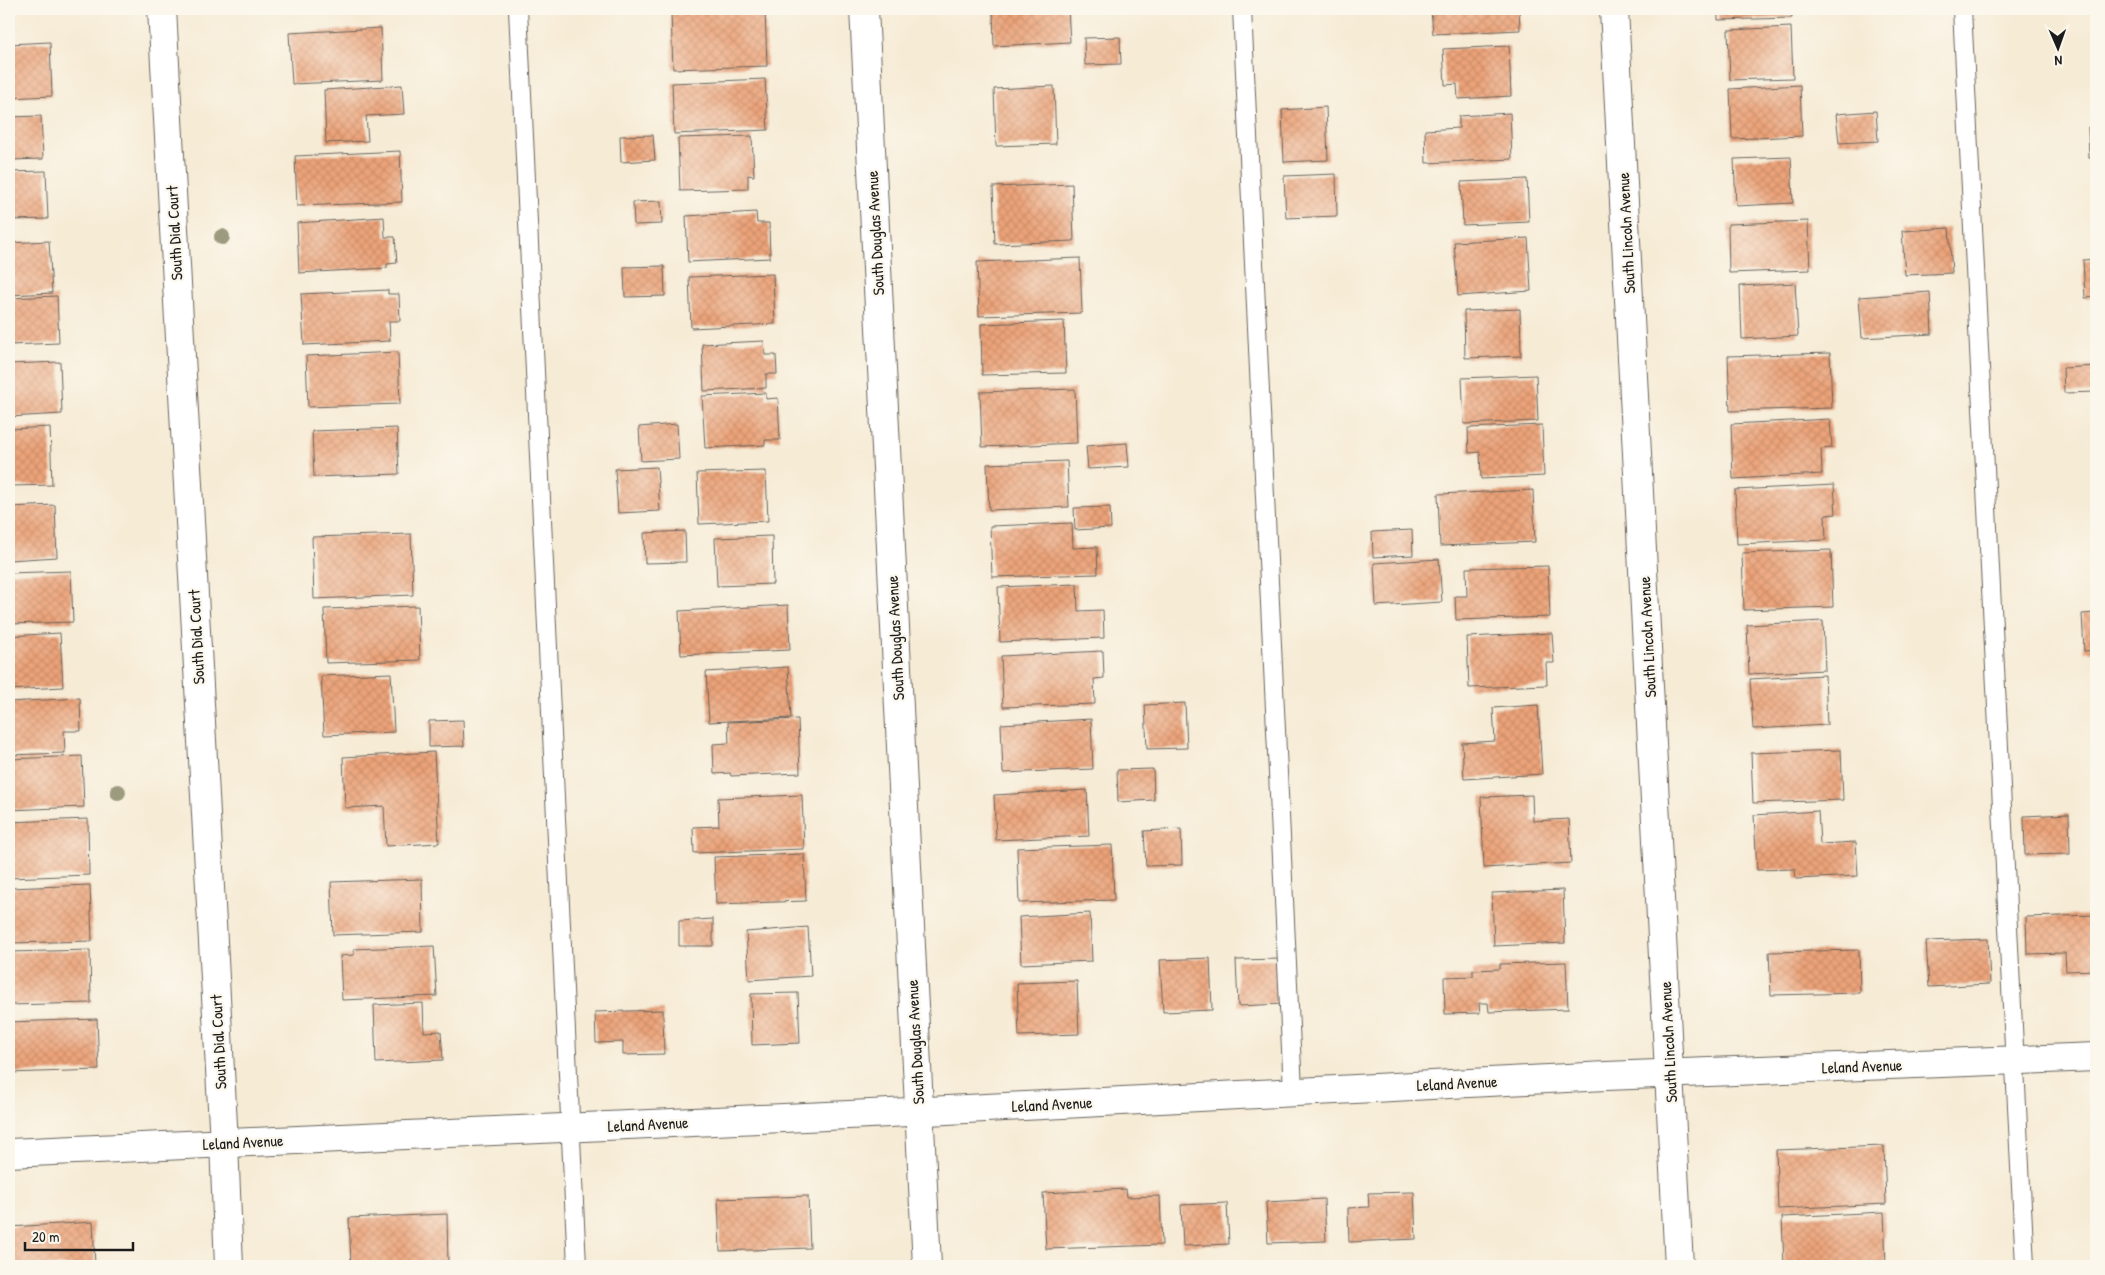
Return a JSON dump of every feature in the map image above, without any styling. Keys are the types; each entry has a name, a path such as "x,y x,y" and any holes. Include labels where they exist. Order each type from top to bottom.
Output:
{"street":[{"name":"South Dial Court","path":"162,9 224,1143 229,1266"},
{"name":"South Douglas Avenue","path":"864,9 928,1266"},
{"name":"South Lincoln Avenue","path":"1614,9 1679,1266"},
{"name":"Leland Avenue","path":"9,1153 919,1111 1670,1073 2096,1057"}],"lane":[{"path":"518,9 577,1266"},
{"path":"1242,9 1293,1091"},
{"path":"1962,9 2025,1266"}],"building":[{"path":"993,9 1068,9 1070,42 994,46"},
{"path":"1431,9 1519,9 1520,30 1433,34"},
{"path":"1718,9 1792,9 1792,18 1718,20"},
{"path":"765,10 767,66 673,69 671,13"},
{"path":"1791,27 1793,78 1730,80 1728,30"},
{"path":"381,28 383,80 292,84 289,33"},
{"path":"1120,37 1121,64 1085,65 1084,38"},
{"path":"50,42 52,96 9,98 9,44"},
{"path":"1509,46 1511,96 1458,99 1457,84 1445,85 1443,49"},
{"path":"765,79 768,130 674,134 672,83"},
{"path":"402,85 404,114 366,116 368,141 326,143 324,90"},
{"path":"1800,85 1802,136 1732,139 1730,89"},
{"path":"1054,86 1056,144 996,146 994,89"},
{"path":"1326,107 1328,160 1284,162 1282,110"},
{"path":"1876,111 1878,141 1839,143 1836,114"},
{"path":"1510,113 1512,159 1426,163 1425,130 1459,128 1459,116"},
{"path":"41,116 43,159 9,160 9,117"},
{"path":"2096,126 2096,157 2089,158 2088,127"},
{"path":"653,135 655,160 621,162 620,136"},
{"path":"752,136 754,176 748,175 748,189 680,191 678,138"},
{"path":"400,151 402,202 297,206 295,156"},
{"path":"1791,157 1793,203 1736,206 1734,159"},
{"path":"46,171 48,219 9,220 9,172"},
{"path":"1336,174 1337,216 1286,218 1284,176"},
{"path":"1527,179 1529,222 1463,225 1461,182"},
{"path":"1072,184 1074,241 995,244 993,187"},
{"path":"661,201 662,224 634,225 633,202"},
{"path":"756,212 757,223 769,223 770,258 688,262 686,216"},
{"path":"384,217 385,237 395,237 397,263 387,264 387,268 299,273 297,223"},
{"path":"1808,221 1810,270 1729,273 1728,224"},
{"path":"1949,228 1952,273 1905,275 1902,231"},
{"path":"1528,238 1531,291 1458,296 1454,242"},
{"path":"49,241 52,293 9,295 9,243"},
{"path":"1080,258 1082,313 979,316 977,262"},
{"path":"2096,259 2096,297 2085,298 2083,260"},
{"path":"664,266 665,296 625,297 624,267"},
{"path":"773,274 775,324 691,328 689,277"},
{"path":"1795,283 1798,336 1742,339 1740,286"},
{"path":"388,290 388,294 399,294 400,321 389,321 390,341 304,345 301,294"},
{"path":"1930,292 1932,334 1862,338 1859,297"},
{"path":"57,296 59,343 9,345 9,298"},
{"path":"1520,309 1521,356 1465,358 1464,311"},
{"path":"1064,321 1066,373 982,375 981,324"},
{"path":"764,341 765,355 776,355 777,374 766,374 766,388 704,391 702,344"},
{"path":"398,352 400,404 308,407 306,356"},
{"path":"1830,353 1832,408 1730,411 1728,356"},
{"path":"60,362 62,414 9,417 9,364"},
{"path":"2096,366 2096,392 2064,393 2063,368"},
{"path":"1536,375 1538,421 1464,424 1462,378"},
{"path":"1075,389 1077,443 982,447 980,392"},
{"path":"766,393 766,399 778,398 780,440 765,440 765,445 705,448 702,396"},
{"path":"1830,419 1832,448 1821,449 1822,474 1733,479 1731,424"},
{"path":"677,424 679,459 641,461 639,427"},
{"path":"1542,425 1544,476 1481,479 1480,452 1469,453 1468,428"},
{"path":"50,427 52,485 9,486 9,429"},
{"path":"397,428 399,474 314,477 312,431"},
{"path":"1127,443 1129,467 1088,469 1086,446"},
{"path":"1067,461 1069,507 989,510 987,464"},
{"path":"657,467 660,511 618,513 615,469"},
{"path":"766,471 768,521 699,524 697,473"},
{"path":"1834,485 1836,514 1825,515 1826,540 1737,544 1735,490"},
{"path":"1533,490 1535,542 1440,546 1438,494"},
{"path":"55,505 57,557 9,560 9,507"},
{"path":"1110,507 1111,528 1075,530 1074,508"},
{"path":"1072,523 1073,548 1097,547 1098,574 992,577 990,526"},
{"path":"1412,530 1413,555 1373,557 1372,532"},
{"path":"685,531 686,562 645,563 644,533"},
{"path":"411,534 413,595 314,599 312,537"},
{"path":"772,536 773,584 717,586 715,538"},
{"path":"1831,550 1833,607 1744,610 1742,553"},
{"path":"1439,559 1442,602 1376,606 1374,563"},
{"path":"1548,566 1550,617 1456,620 1455,596 1467,596 1466,568"},
{"path":"71,571 73,622 9,624 9,573"},
{"path":"1077,584 1078,611 1103,610 1104,638 1000,642 998,587"},
{"path":"788,605 790,650 681,655 679,611"},
{"path":"418,606 420,660 326,663 324,609"},
{"path":"2096,613 2096,650 2084,651 2082,614"},
{"path":"1823,621 1825,670 1749,674 1747,625"},
{"path":"60,633 63,687 9,690 9,636"},
{"path":"1552,633 1554,663 1546,663 1547,685 1469,688 1467,637"},
{"path":"1103,651 1104,678 1094,679 1095,704 1003,707 1001,656"},
{"path":"788,667 791,718 709,722 706,672"},
{"path":"391,673 394,732 324,735 321,676"},
{"path":"1825,675 1827,725 1753,729 1750,679"},
{"path":"80,698 81,731 64,731 65,753 9,755 9,702"},
{"path":"1185,703 1187,748 1147,749 1145,705"},
{"path":"1538,705 1542,774 1464,779 1462,743 1495,741 1493,708"},
{"path":"798,719 800,773 731,776 730,773 714,774 713,744 729,743 728,722"},
{"path":"1091,719 1093,769 1003,773 1001,724"},
{"path":"463,720 464,746 429,747 429,721"},
{"path":"1841,750 1843,800 1753,803 1751,753"},
{"path":"434,752 439,843 386,846 384,806 345,808 343,757"},
{"path":"82,756 84,807 9,810 9,759"},
{"path":"1153,769 1154,800 1118,802 1117,770"},
{"path":"1087,790 1089,836 996,840 994,795"},
{"path":"802,795 804,849 694,853 693,827 719,826 718,798"},
{"path":"1532,795 1533,821 1569,819 1571,863 1484,868 1481,797"},
{"path":"1818,811 1820,844 1856,842 1858,876 1796,879 1795,869 1757,870 1754,815"},
{"path":"2069,814 2070,854 2025,855 2024,816"},
{"path":"88,819 89,875 9,878 9,822"},
{"path":"1181,829 1182,865 1146,866 1144,831"},
{"path":"1112,845 1114,900 1019,903 1017,848"},
{"path":"804,854 806,901 716,904 714,857"},
{"path":"422,879 423,932 333,935 331,882"},
{"path":"90,885 92,941 10,943 9,888"},
{"path":"1563,890 1565,943 1494,946 1492,893"},
{"path":"1090,913 1092,961 1021,964 1019,917"},
{"path":"2096,915 2096,970 2066,971 2065,953 2027,954 2026,917"},
{"path":"713,919 713,946 679,946 679,921"},
{"path":"808,927 811,976 749,980 746,932"},
{"path":"1988,939 1990,984 1929,987 1926,941"},
{"path":"434,946 437,996 342,1000 340,956 354,955 354,949"},
{"path":"90,950 91,1003 9,1005 9,952"},
{"path":"1859,950 1860,993 1771,995 1769,952"},
{"path":"1210,958 1212,1010 1163,1012 1160,960"},
{"path":"1281,959 1282,1004 1238,1006 1236,960"},
{"path":"1566,962 1568,1009 1489,1012 1488,1003 1479,1003 1480,1013 1445,1014 1444,977 1473,976 1473,970 1500,969 1500,964"},
{"path":"1077,981 1079,1034 1019,1036 1017,983"},
{"path":"798,993 800,1043 752,1045 751,994"},
{"path":"423,1003 424,1032 441,1031 443,1060 376,1063 374,1005"},
{"path":"663,1010 664,1054 623,1055 623,1042 596,1043 595,1012"},
{"path":"97,1019 99,1070 9,1073 9,1022"},
{"path":"1884,1146 1886,1204 1778,1209 1776,1150"},
{"path":"1126,1189 1127,1197 1160,1196 1162,1245 1046,1249 1043,1193"},
{"path":"1414,1192 1416,1239 1349,1242 1348,1208 1369,1207 1368,1193"},
{"path":"808,1196 810,1248 720,1251 718,1199"},
{"path":"1324,1199 1326,1241 1268,1243 1266,1202"},
{"path":"1227,1203 1229,1244 1183,1246 1181,1205"},
{"path":"1884,1212 1886,1265 1784,1266 1782,1217"},
{"path":"447,1214 448,1266 351,1266 349,1218"},
{"path":"93,1222 95,1266 9,1266 9,1227"}]}
